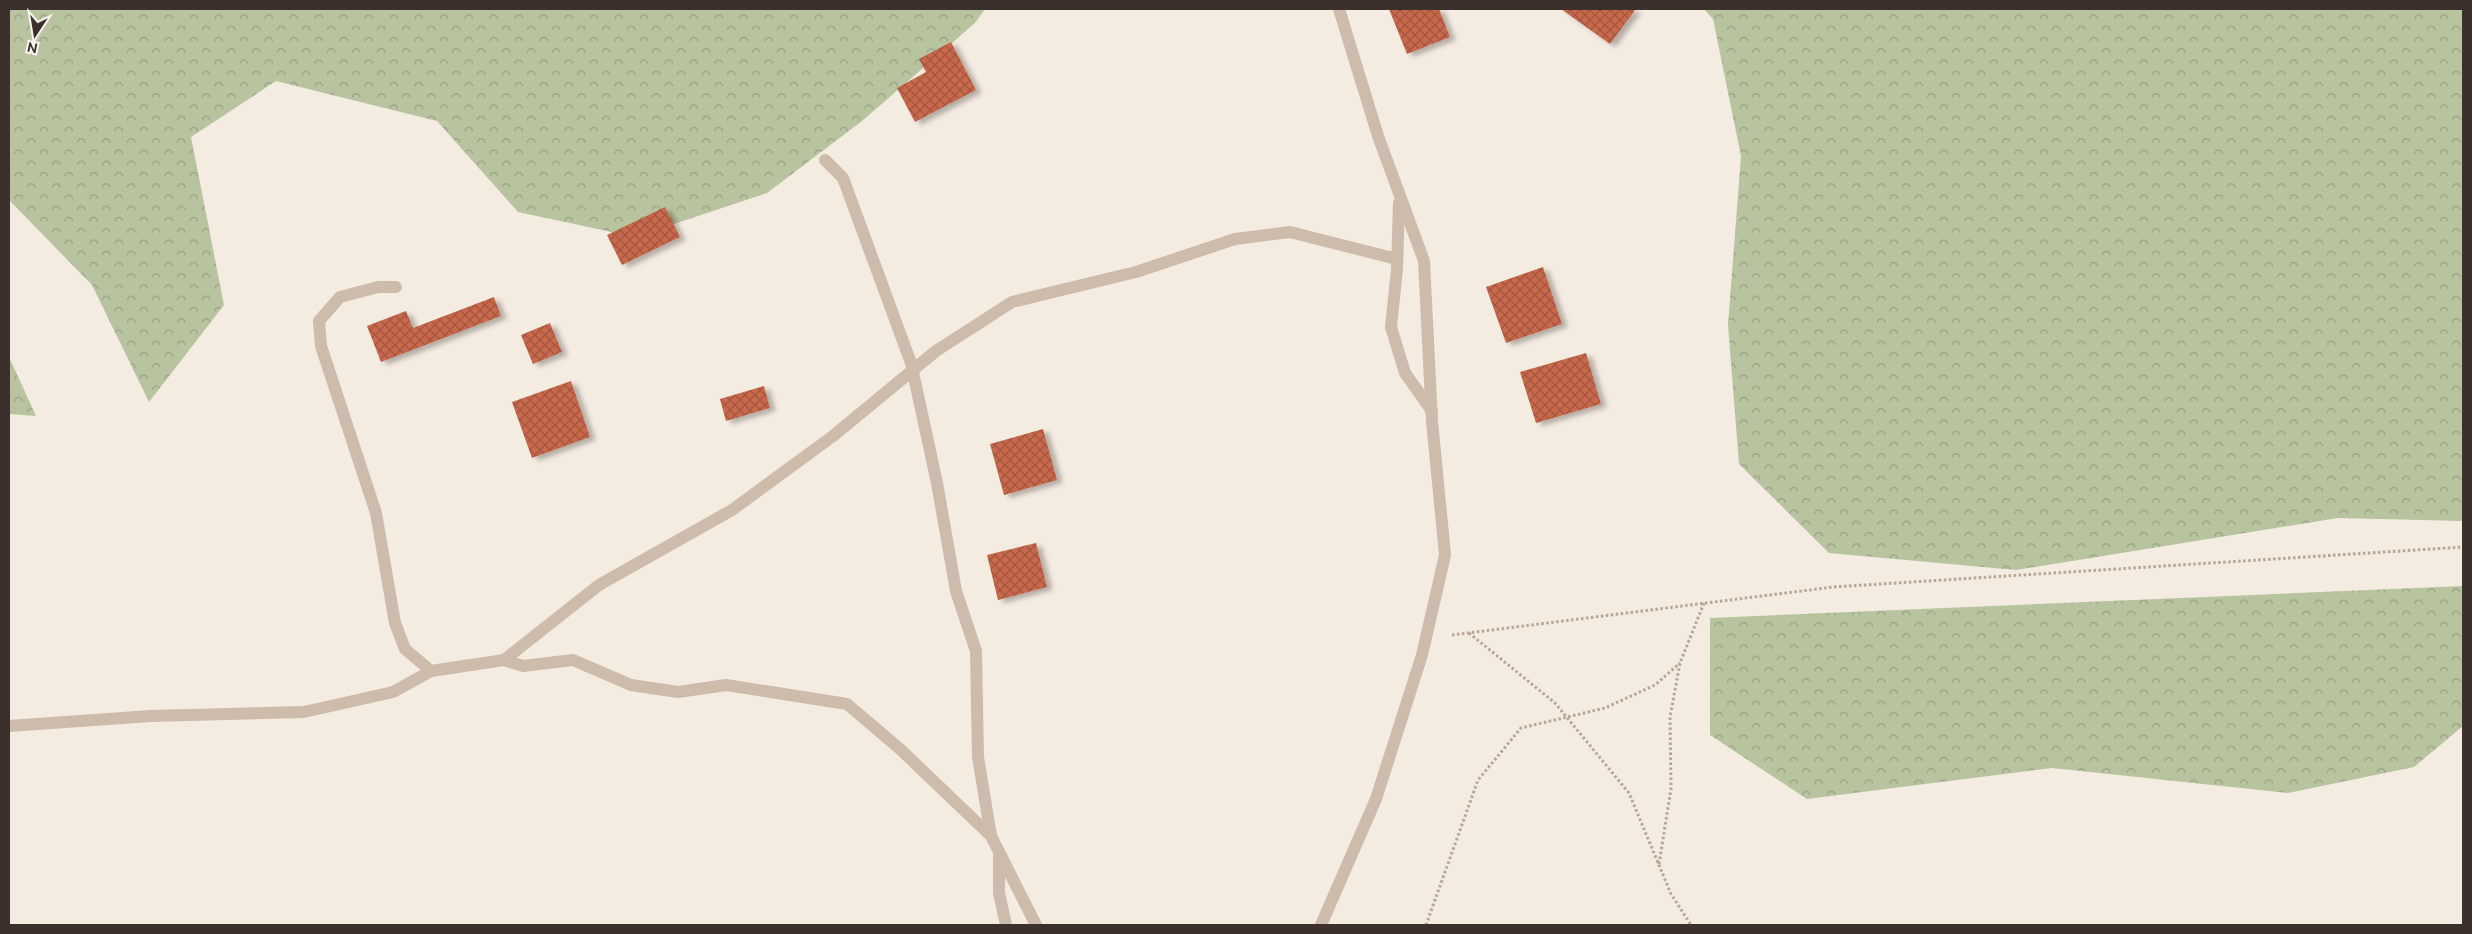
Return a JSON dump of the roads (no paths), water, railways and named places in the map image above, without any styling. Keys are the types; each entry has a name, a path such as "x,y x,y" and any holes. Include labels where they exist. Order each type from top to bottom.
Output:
{"lane":[{"path":"1321,925 1376,799 1426,638 1445,555 1432,411 1424,261 1378,136 1339,9"},
{"path":"825,160 843,178 913,372 937,483 956,591 976,651 978,757 991,836 1036,925"},
{"path":"1400,195 1391,327 1405,373 1432,411"},
{"path":"504,660 599,585 732,510 833,436 913,372 936,351 1012,302 1136,272 1235,239 1290,232 1397,259"},
{"path":"396,287 378,287 340,297 319,321 321,346 376,513 395,623 405,649 431,671"},
{"path":"9,726 151,716 304,712 392,692 431,671 504,660 523,666 573,660 631,685 678,692 726,685 847,704 900,749 991,836"},
{"path":"999,853 999,893 1006,925"}]}
